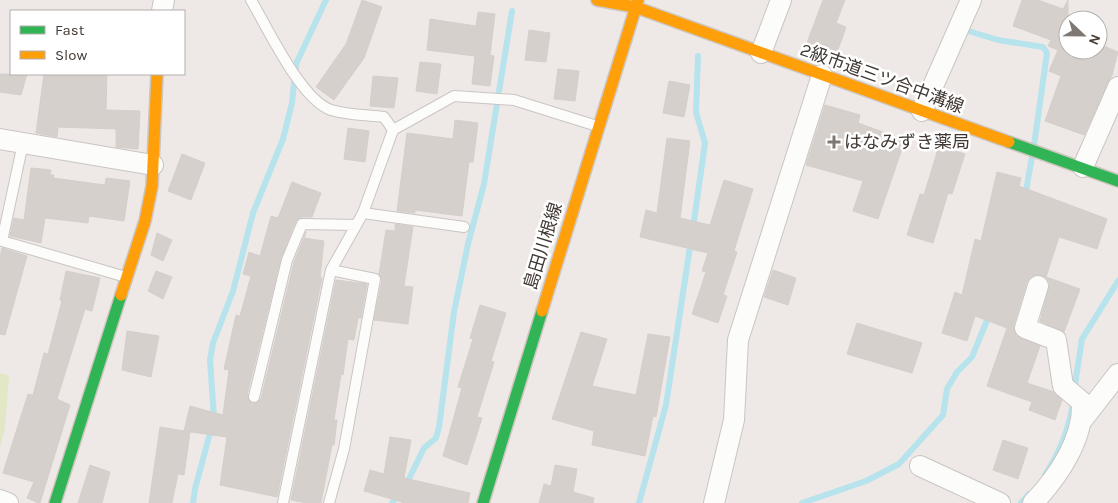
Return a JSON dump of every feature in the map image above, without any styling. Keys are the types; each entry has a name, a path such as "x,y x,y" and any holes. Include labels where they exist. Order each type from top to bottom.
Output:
{"street":[{"name":"2級市道三ツ合中溝線","path":"598,0 636,3 761,53 1118,181"},
{"path":"761,53 780,0"},
{"path":"922,111 971,0"},
{"name":"島田川根線","path":"484,503 636,3"},
{"path":"55,503 145,221 152,186 156,75"},
{"path":"714,503 734,420 738,340 822,75"},
{"path":"1083,167 1118,88"},
{"path":"0,140 152,165"},
{"path":"1038,286 1025,328 1056,340 1062,386 1082,402 1083,418"},
{"path":"1033,503 1051,483 1070,449 1083,418 1118,374"},
{"path":"920,466 1000,503"},
{"path":"0,500 8,503"}],"lane":[{"path":"251,0 279,49 311,98 330,110 384,117 393,130"},
{"path":"283,503 330,270 363,213 393,130 454,96 514,100 598,127"},
{"path":"23,143 2,241 127,277"},
{"path":"363,213 464,228"},
{"path":"254,397 287,260 302,224 356,225"},
{"path":"329,503 344,448 376,279 330,270"}],"green space":[{"path":"0,373 9,376 5,428 0,448"}],"building":[{"path":"362,0 382,7 364,58 334,100 316,87 346,44"},
{"path":"823,0 845,0 836,23 846,27 835,58 805,48"},
{"path":"1022,0 1038,0 1063,9 1068,0 1068,10 1058,10 1058,50 1048,46 1051,40 1013,26"},
{"path":"478,12 495,14 490,55 494,56 490,86 472,84 475,56 427,50 430,19 476,26"},
{"path":"529,30 550,33 546,62 525,60"},
{"path":"1108,48 1118,52 1112,75 1084,135 1045,121 1061,76 1049,71 1058,50 1058,60 1108,60"},
{"path":"420,62 441,64 437,94 416,91"},
{"path":"558,69 579,71 575,101 554,99"},
{"path":"0,74 27,75 21,95 0,92"},
{"path":"44,75 107,75 106,110 140,111 138,149 116,147 116,129 58,127 57,137 36,133"},
{"path":"373,76 398,78 394,108 370,106"},
{"path":"669,81 690,85 684,117 663,113"},
{"path":"825,105 860,115 858,123 905,140 878,219 853,211 863,181 806,165"},
{"path":"455,120 478,123 473,162 469,162 462,216 415,210 415,213 397,211 407,133 453,139"},
{"path":"348,128 369,131 365,162 344,159"},
{"path":"667,138 690,141 680,218 710,225 724,180 753,189 734,251 737,252 723,295 727,296 718,323 692,314 706,272 702,271 708,253 640,237 646,210 657,213"},
{"path":"939,146 965,154 952,194 948,193 933,243 907,235 920,194 924,195"},
{"path":"182,154 205,163 191,200 168,191"},
{"path":"31,168 51,170 50,175 54,175 53,178 105,185 106,178 130,181 124,221 89,216 88,223 45,218 41,243 10,236 14,218 24,220"},
{"path":"997,172 1021,178 1019,186 1107,219 1097,249 1059,237 1046,277 1080,289 1064,332 1040,321 1050,284 1047,278 1041,275 1030,277 1027,282 1014,324 1016,336 1040,346 1027,383 1054,392 1062,400 1055,420 1029,410 1032,402 987,386 1007,328 975,316 967,341 942,333 955,292 962,295 975,239 981,241"},
{"path":"292,182 321,193 312,217 302,217 296,221 281,258 247,395 252,404 261,399 294,262 306,232 304,238 324,241 320,277 322,278 277,497 220,485 227,437 184,431 190,406 223,415 229,370 224,369 236,315 240,316 251,276 243,274 249,252 260,256 271,216 278,218"},
{"path":"395,224 413,227 404,286 413,287 408,324 374,320 382,280 379,274 386,230 395,231"},
{"path":"157,233 172,240 163,261 151,255"},
{"path":"2,248 27,256 5,335 0,334 0,257"},
{"path":"773,270 796,278 788,305 764,297"},
{"path":"66,271 100,278 92,311 85,309 57,399 70,405 40,503 38,503 27,498 34,482 3,473 28,394 33,395 44,353 48,354 62,301 60,300"},
{"path":"156,271 172,277 163,299 148,291"},
{"path":"336,280 367,284 361,318 358,318 354,340 348,339 334,420 337,420 334,445 332,445 321,503 306,503 291,500"},
{"path":"480,305 506,313 491,361 494,362 477,417 482,418 467,465 443,456 462,388 458,387 473,339 470,338"},
{"path":"857,323 922,343 912,373 847,354"},
{"path":"127,331 159,336 151,377 122,370"},
{"path":"581,332 607,339 592,386 636,395 648,334 670,337 656,417 653,416 645,456 592,445 594,431 552,419"},
{"path":"160,427 190,432 184,475 178,474 172,503 149,503"},
{"path":"390,437 411,440 404,478 470,493 468,503 405,503 364,491 370,470 384,474"},
{"path":"1003,440 1028,448 1018,479 993,470"},
{"path":"90,465 110,472 102,503 78,503"},
{"path":"555,465 577,469 573,492 594,498 593,503 539,503 544,484 551,486"}],"waterway":[{"path":"193,503 214,418 210,360 213,343 233,291 253,213 283,139 292,103 296,64 326,0"},
{"path":"406,485 424,448 436,438 439,427 454,312 468,244 484,184 512,11"},
{"path":"968,31 998,40 1043,47 1047,53 1034,145"},
{"path":"693,228 705,143 696,112 698,56"},
{"path":"1025,196 1032,157"},
{"path":"639,503 666,405 691,240"},
{"path":"1074,391 1082,339 1118,281"},
{"path":"802,503 866,481 899,464 943,415 947,389 957,372 972,357 990,313"},
{"path":"1045,475 1063,440 1073,403"},
{"path":"392,503 400,493"},
{"path":"1021,503 1029,494"}],"traffic: fast":[{"path":"1009,142 1118,181"},
{"path":"55,503 121,295"},
{"path":"483,503 542,311"}],"traffic: slow":[{"path":"597,0 635,7 1009,142"},
{"path":"542,311 638,0"},
{"path":"121,295 145,221 152,186 157,75"}],"place":[{"name":"はなみずき薬局","path":"834,142"}]}
